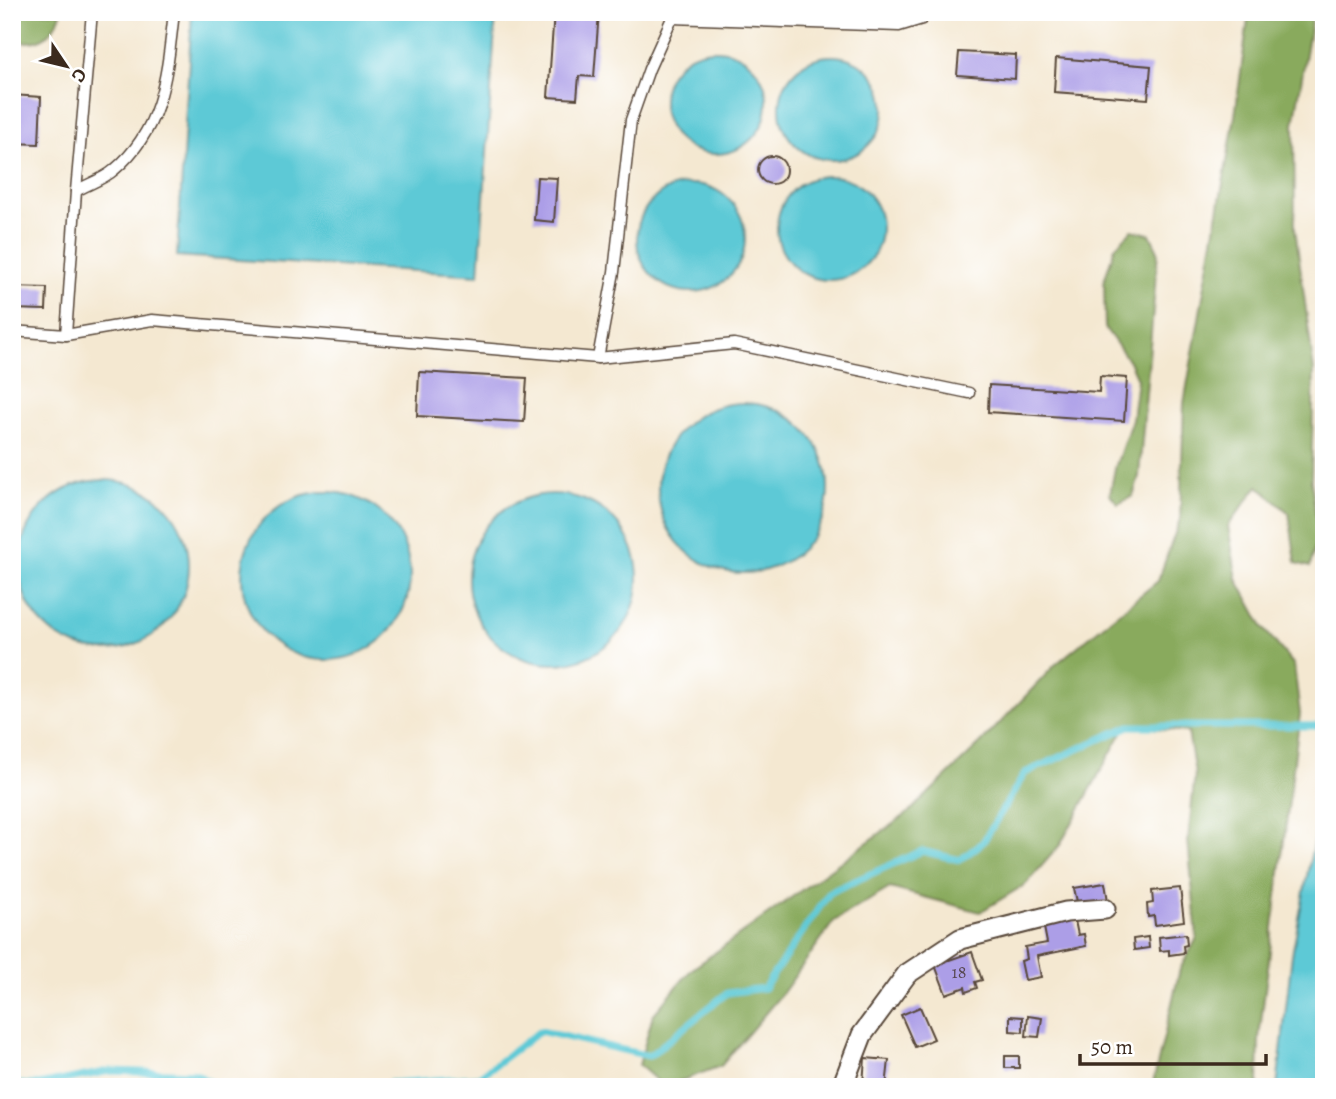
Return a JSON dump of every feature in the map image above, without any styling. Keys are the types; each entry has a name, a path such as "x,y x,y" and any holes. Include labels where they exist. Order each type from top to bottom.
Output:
{"street":[{"path":"842,1087 862,1035 907,974 960,939 1066,912 1105,909"}],"lane":[{"path":"66,335 92,12"},
{"path":"76,191 113,172 142,139 157,112 166,74 173,12"},
{"path":"598,358 614,272 631,120 670,15 900,26 922,19 929,12"},
{"path":"12,331 66,335 152,320 598,358 734,344 969,393"}],"green space":[{"path":"12,12 62,12 49,34 43,38 30,42 12,42"},
{"path":"1249,12 1313,12 1294,124 1295,228 1314,370 1311,481 1318,534 1310,567 1296,563 1289,513 1258,486 1228,526 1237,579 1264,629 1294,665 1300,714 1259,1038 1258,1087 1152,1087 1180,969 1197,938 1188,840 1195,773 1188,732 1126,725 1060,845 1026,884 980,912 890,888 834,921 785,990 721,1066 664,1087 639,1065 653,1015 691,970 908,813 980,744 1056,664 1158,581 1180,519 1184,403 1235,116"},
{"path":"1132,230 1150,234 1158,251 1139,476 1133,496 1118,504 1110,494 1115,468 1132,419 1137,379 1129,361 1105,328 1104,281 1115,247"}],"water":[{"path":"192,12 496,12 479,275 177,256"},
{"path":"715,50 735,54 752,65 763,82 767,102 763,122 752,139 735,150 715,154 695,150 678,139 667,122 663,102 667,82 678,65 695,54"},
{"path":"832,56 852,60 869,71 880,88 884,108 880,128 869,145 852,156 832,160 812,156 795,145 784,128 780,108 784,88 795,71 812,60"},
{"path":"829,176 849,180 866,191 877,208 881,228 877,248 866,265 849,276 829,280 809,276 792,265 781,248 777,228 781,208 792,191 809,180"},
{"path":"691,184 712,188 730,199 741,217 745,238 741,259 730,277 712,288 691,292 670,288 652,277 641,259 637,238 641,217 652,199 670,188"},
{"path":"743,403 775,410 803,428 821,456 828,488 821,520 803,548 775,566 743,573 711,566 683,548 665,520 658,488 665,456 683,428 711,410"},
{"path":"104,480 136,487 164,505 182,533 189,565 182,597 164,625 136,643 104,650 72,643 44,625 26,597 19,565 26,533 44,505 72,487"},
{"path":"326,492 358,498 386,516 404,544 410,576 404,608 386,636 358,654 326,660 294,654 266,636 248,608 242,576 248,544 266,516 294,498"},
{"path":"553,494 585,501 613,519 631,547 638,579 631,611 613,639 585,657 553,664 521,657 493,639 475,611 468,579 475,547 493,519 521,501"},
{"path":"1324,757 1324,1087 1277,1087 1292,955 1316,829"}],"building":[{"path":"554,12 599,12 594,77 579,76 577,99 548,97"},
{"path":"959,52 1016,55 1015,79 957,75"},
{"path":"1056,58 1151,66 1148,99 1054,92"},
{"path":"12,95 41,97 39,144 12,143"},
{"path":"772,156 782,160 786,170 782,180 772,184 762,180 758,170 762,160"},
{"path":"537,177 557,178 554,222 534,220"},
{"path":"12,287 47,288 46,310 12,309"},
{"path":"419,372 527,378 524,422 417,416"},
{"path":"1100,376 1127,378 1124,421 988,412 989,385 1099,392"},
{"path":"1105,883 1108,901 1078,906 1074,888"},
{"path":"1180,888 1184,921 1155,925 1154,916 1148,917 1147,904 1153,903 1152,891"},
{"path":"1074,916 1078,935 1084,934 1086,946 1037,956 1041,977 1025,980 1021,961 1027,959 1025,947 1047,943 1043,922"},
{"path":"1186,934 1187,945 1183,946 1184,953 1169,955 1169,950 1160,951 1159,937"},
{"path":"1148,937 1149,948 1134,950 1133,939"},
{"path":"972,952 982,980 975,982 977,988 966,992 965,987 946,994 935,965"},
{"path":"920,1007 934,1039 915,1047 901,1015"},
{"path":"1010,1016 1023,1017 1023,1032 1010,1031"},
{"path":"1028,1016 1042,1018 1039,1037 1026,1036"},
{"path":"1005,1056 1019,1056 1019,1068 1005,1068"},
{"path":"865,1058 889,1060 886,1087 863,1084"}],"waterway":[{"path":"390,1083 479,1077 540,1031 649,1056 727,993 764,988 830,892 922,851 960,860 983,842 1025,773 1129,726 1324,726"},
{"path":"12,1084 39,1085 110,1071 196,1074 217,1087"}]}
